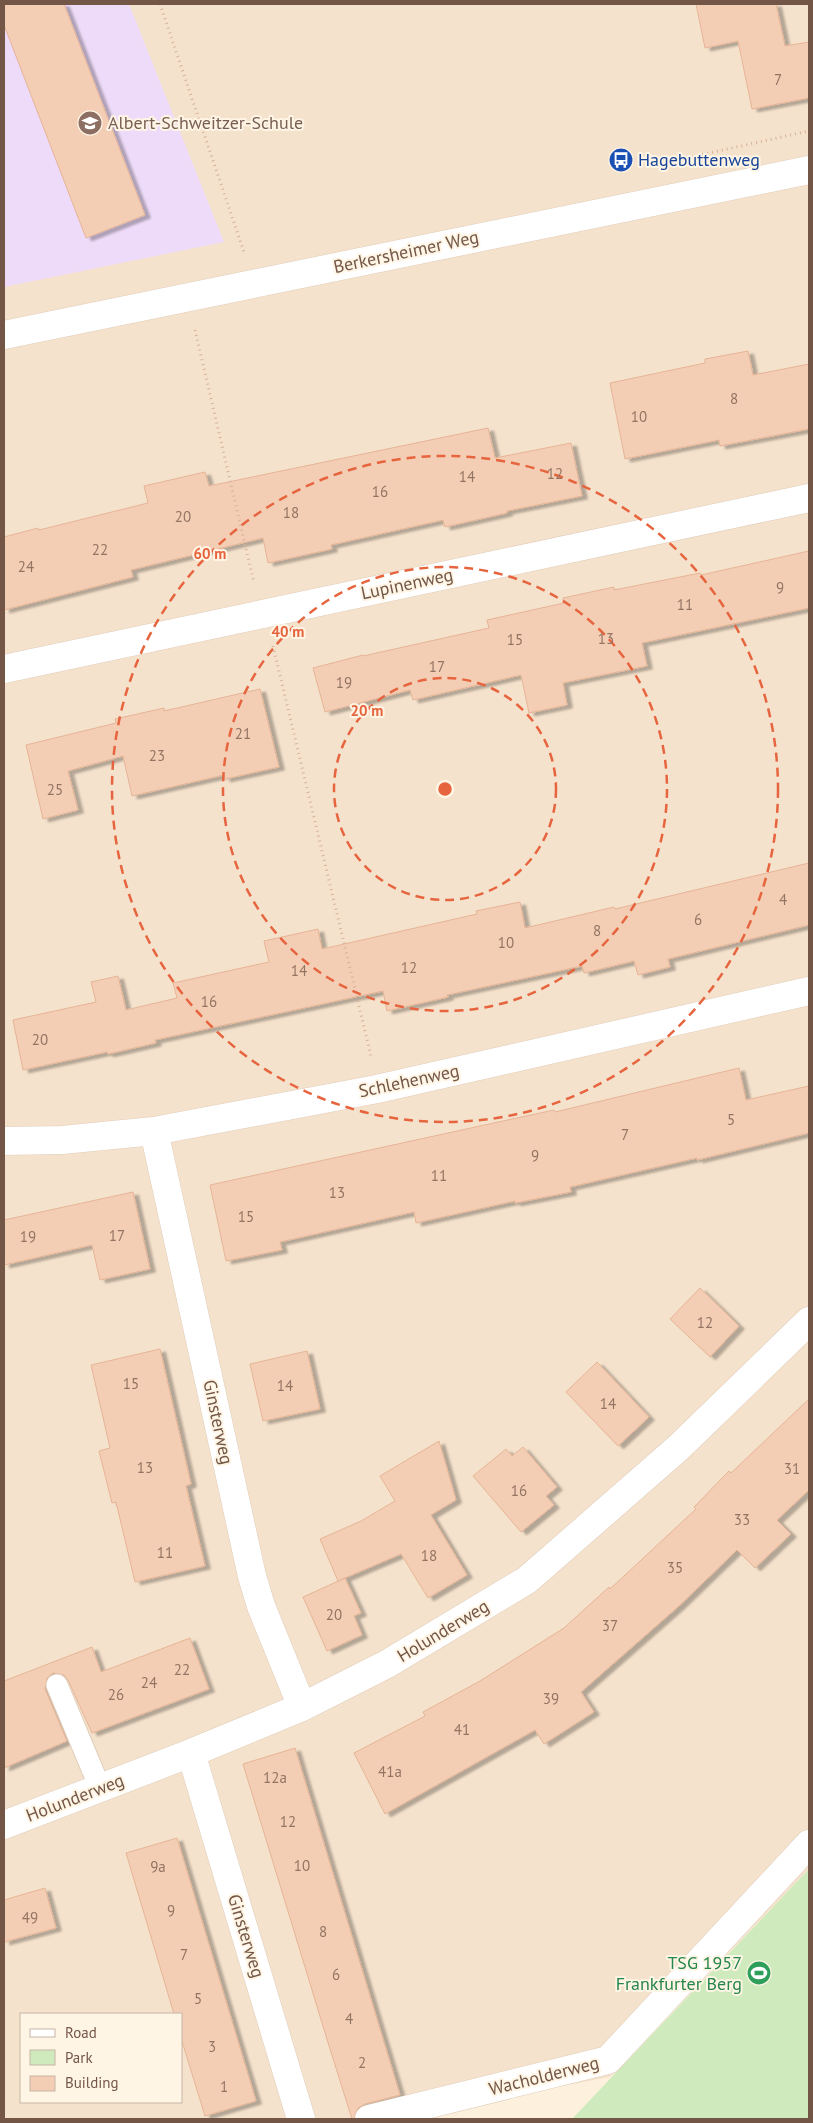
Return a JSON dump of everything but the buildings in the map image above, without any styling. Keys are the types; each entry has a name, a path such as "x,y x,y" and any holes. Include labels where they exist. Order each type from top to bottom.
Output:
{"street":[{"name":"Berkersheimer Weg","path":"4,335 809,170"},
{"name":"Lupinenweg","path":"4,669 809,498"},
{"name":"Schlehenweg","path":"4,1141 62,1140 154,1130 376,1089 809,991"},
{"name":"Ginsterweg","path":"154,1130 252,1576 261,1606 302,1707"},
{"name":"Holunderweg","path":"4,1825 191,1753 302,1707 387,1664 527,1580 678,1448 809,1321"},
{"name":"Ginsterweg","path":"191,1753 301,2119"},
{"name":"Wacholderweg","path":"369,2119 608,2060 809,1844"}],"lane":[{"path":"57,1685 100,1788"}],"path":[{"path":"160,4 244,254"},
{"path":"195,330 255,587 265,614 369,1040 376,1089"}],"shaded area":[{"path":"4,4 809,4 809,1869 610,2077 386,2119 4,2119"},
{"name":"Albert-Schweitzer-Schule","path":"4,4 129,4 224,242 4,287"}],"green space":[{"name":"TSG 1957 Frankfurter Berg","path":"809,1869 809,2119 572,2119"}],"place":[{"name":"Albert-Schweitzer-Schule","path":"90,123"},
{"name":"Hagebuttenweg","path":"621,160"},
{"name":"TSG 1957 Frankfurter Berg","path":"759,1973"}]}
